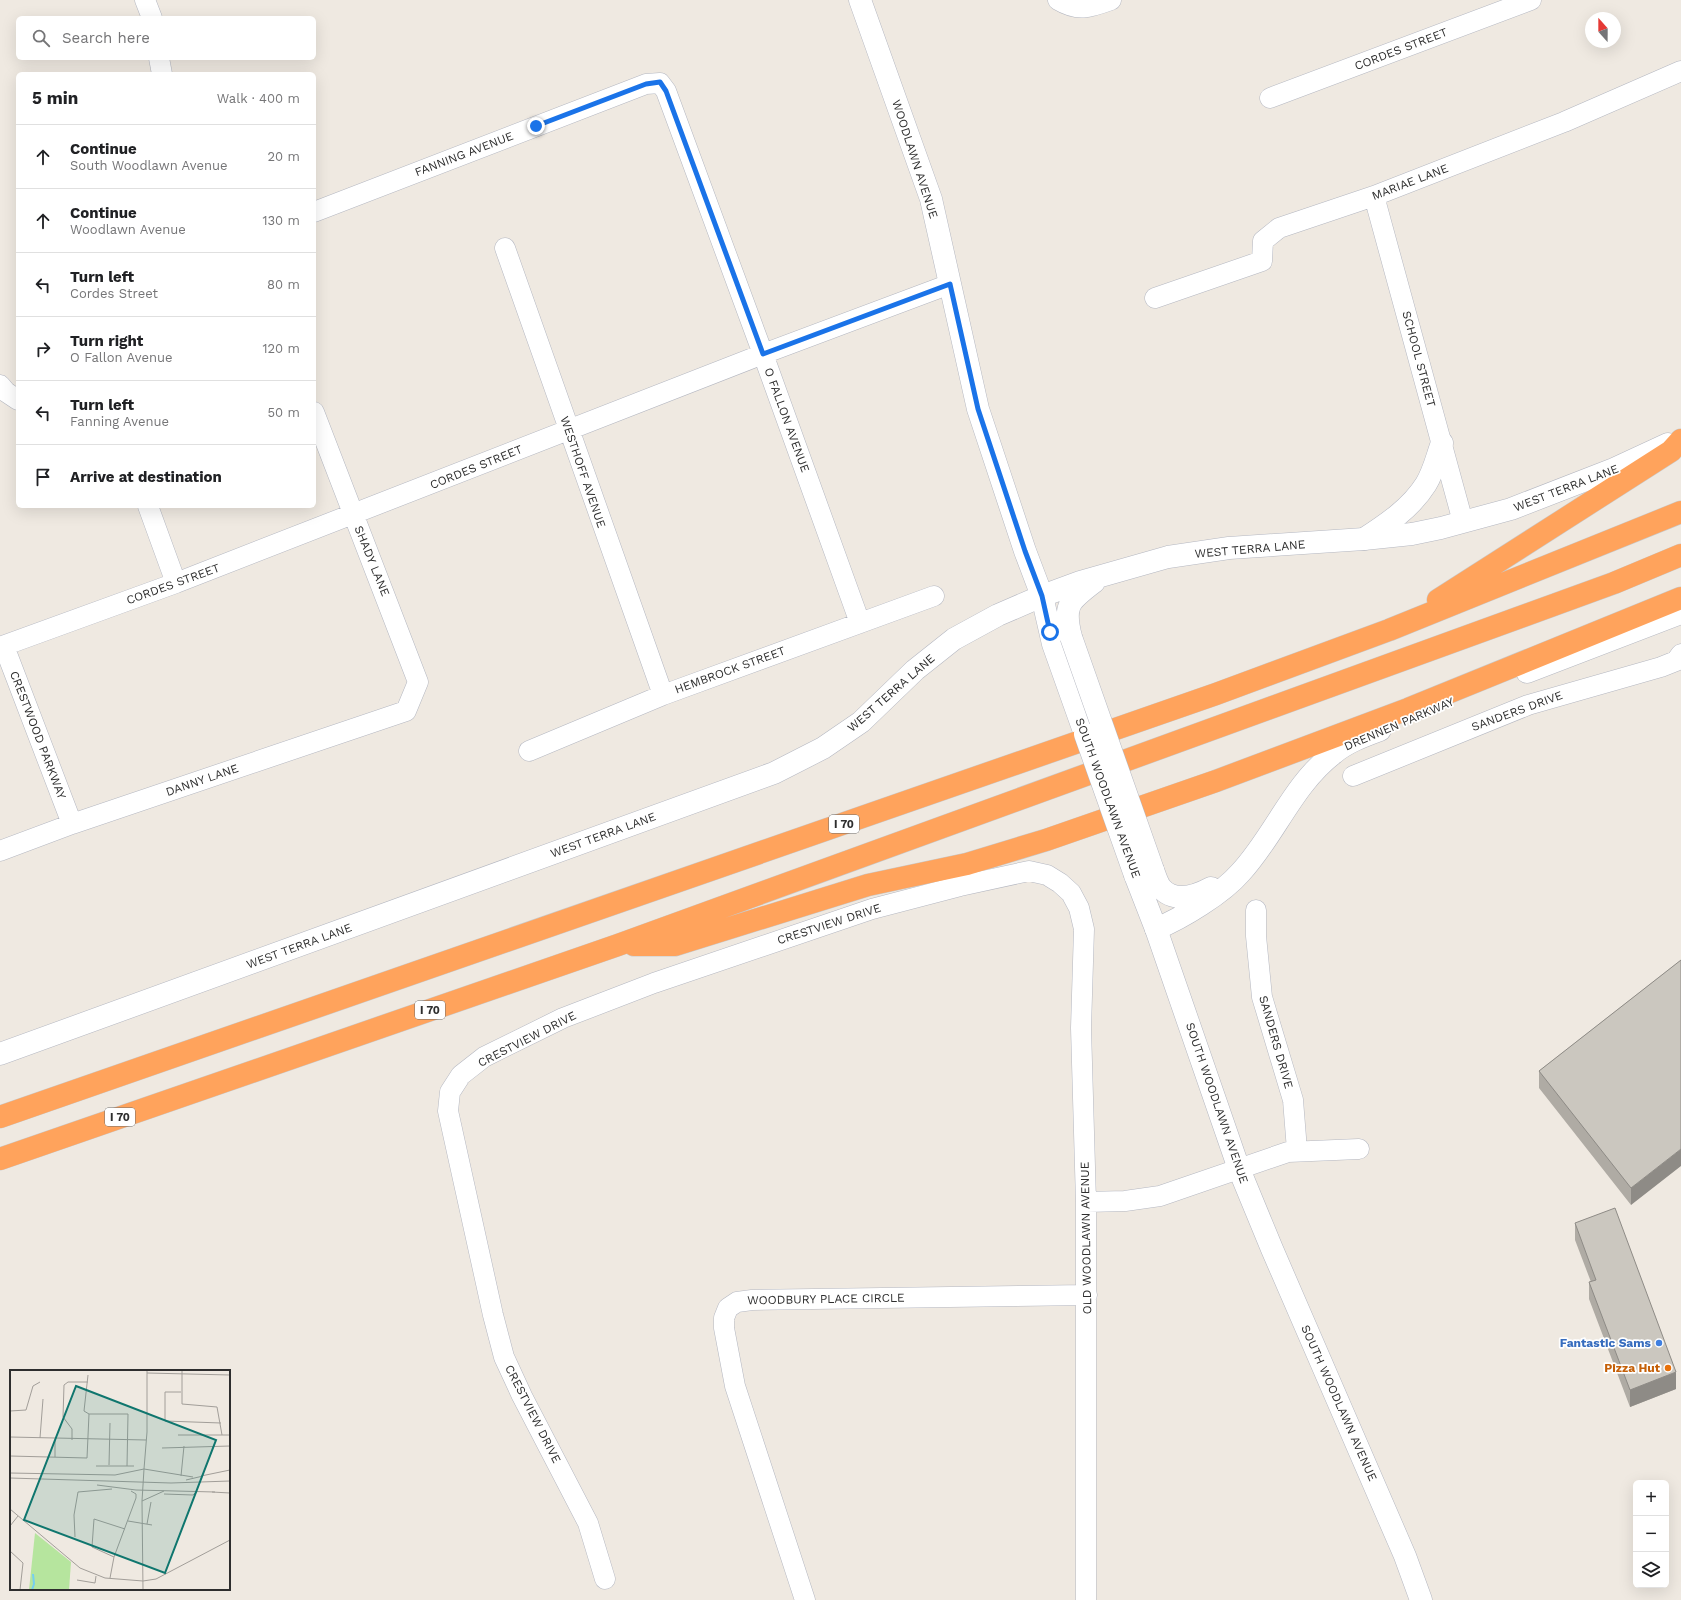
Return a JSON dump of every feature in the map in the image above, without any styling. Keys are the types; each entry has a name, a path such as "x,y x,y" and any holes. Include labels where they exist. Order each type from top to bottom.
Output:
{"highway":[{"path":"1389,630 1530,543 1671,451 1681,440"},
{"name":"I 70","path":"0,1116 1048,753 1389,630 1681,512"},
{"name":"I 70","path":"0,1159 618,945 1614,583 1681,554"},
{"path":"618,945 676,945 868,885 968,864 1046,840 1216,780 1394,714 1681,598"}],"street":[{"path":"145,0 151,16"},
{"name":"WOODLAWN AVENUE","path":"860,0 930,199 978,409 1025,551 1042,596"},
{"path":"1058,0 1070,7 1084,8 1111,0"},
{"name":"CORDES STREET","path":"1270,98 1532,0"},
{"path":"160,60 162,72"},
{"name":"MARIAE LANE","path":"1155,298 1262,261 1263,241 1279,228 1374,196 1564,122 1681,71"},
{"name":"FANNING AVENUE","path":"316,211 646,84 660,82"},
{"name":"O FALLON AVENUE","path":"660,82 666,91 860,623"},
{"name":"SCHOOL STREET","path":"1374,196 1463,522"},
{"name":"WESTHOFF AVENUE","path":"505,248 663,695"},
{"name":"CORDES STREET","path":"2,647 354,515 763,354 950,284"},
{"path":"0,385 6,392 16,399"},
{"name":"SHADY LANE","path":"316,417 418,682 406,711"},
{"name":"WEST TERRA LANE","path":"0,1054 774,773 823,748 861,722 915,670 954,640 998,615 1042,596 1168,557 1221,549 1364,540 1412,534 1463,522 1511,509 1607,472 1647,454 1681,436"},
{"path":"1364,540 1391,521 1412,503 1427,483 1442,443"},
{"path":"149,508 176,583"},
{"path":"1062,640 1067,610 1071,602 1080,593 1103,576"},
{"name":"HEMBROCK STREET","path":"529,752 663,695 934,596"},
{"name":"SOUTH WOODLAWN AVENUE","path":"1042,596 1062,640 1144,872 1156,929 1239,1169 1275,1256 1405,1556 1421,1600"},
{"name":"DRENNEN PARKWAY","path":"1156,929 1174,922 1212,896 1240,874 1260,850 1299,790 1318,767 1341,748 1362,736 1681,612"},
{"name":"CRESTWOOD PARKWAY","path":"2,647 72,824"},
{"name":"SANDERS DRIVE","path":"1353,776 1528,705 1661,667 1676,661 1681,654"},
{"name":"DANNY LANE","path":"0,851 72,824 406,711"},
{"name":"CRESTVIEW DRIVE","path":"605,1579 588,1523 522,1396 504,1356 493,1315 448,1111 450,1092 457,1080 461,1075 484,1057 563,1018 654,983 840,919 960,886 1029,871 1047,875 1060,883"},
{"path":"1144,872 1170,895 1185,897 1200,894 1240,874"},
{"name":"OLD WOODLAWN AVENUE","path":"1060,883 1071,893 1079,908 1084,929 1081,1028 1087,1295 1086,1600"},
{"name":"SANDERS DRIVE","path":"1256,910 1256,936 1262,997 1293,1100 1297,1150"},
{"path":"1086,1202 1125,1201 1160,1196 1297,1150 1360,1149"},
{"name":"WOODBURY PLACE CIRCLE","path":"805,1600 735,1386 724,1328 724,1318 728,1308 736,1302 752,1300 1087,1295"}],"building":[{"path":"1681,960 1681,1149 1631,1188 1539,1071"},
{"path":"1615,1208 1676,1372 1630,1390 1589,1282 1596,1280 1575,1223"}],"place":[{"name":"Fantastic Sams","path":"1659,1343"},
{"name":"Pizza Hut","path":"1668,1368"}],"route":[{"path":"536,126 646,84 660,82 666,91 763,354 950,284 978,409 1025,551 1042,596 1050,632"}]}
